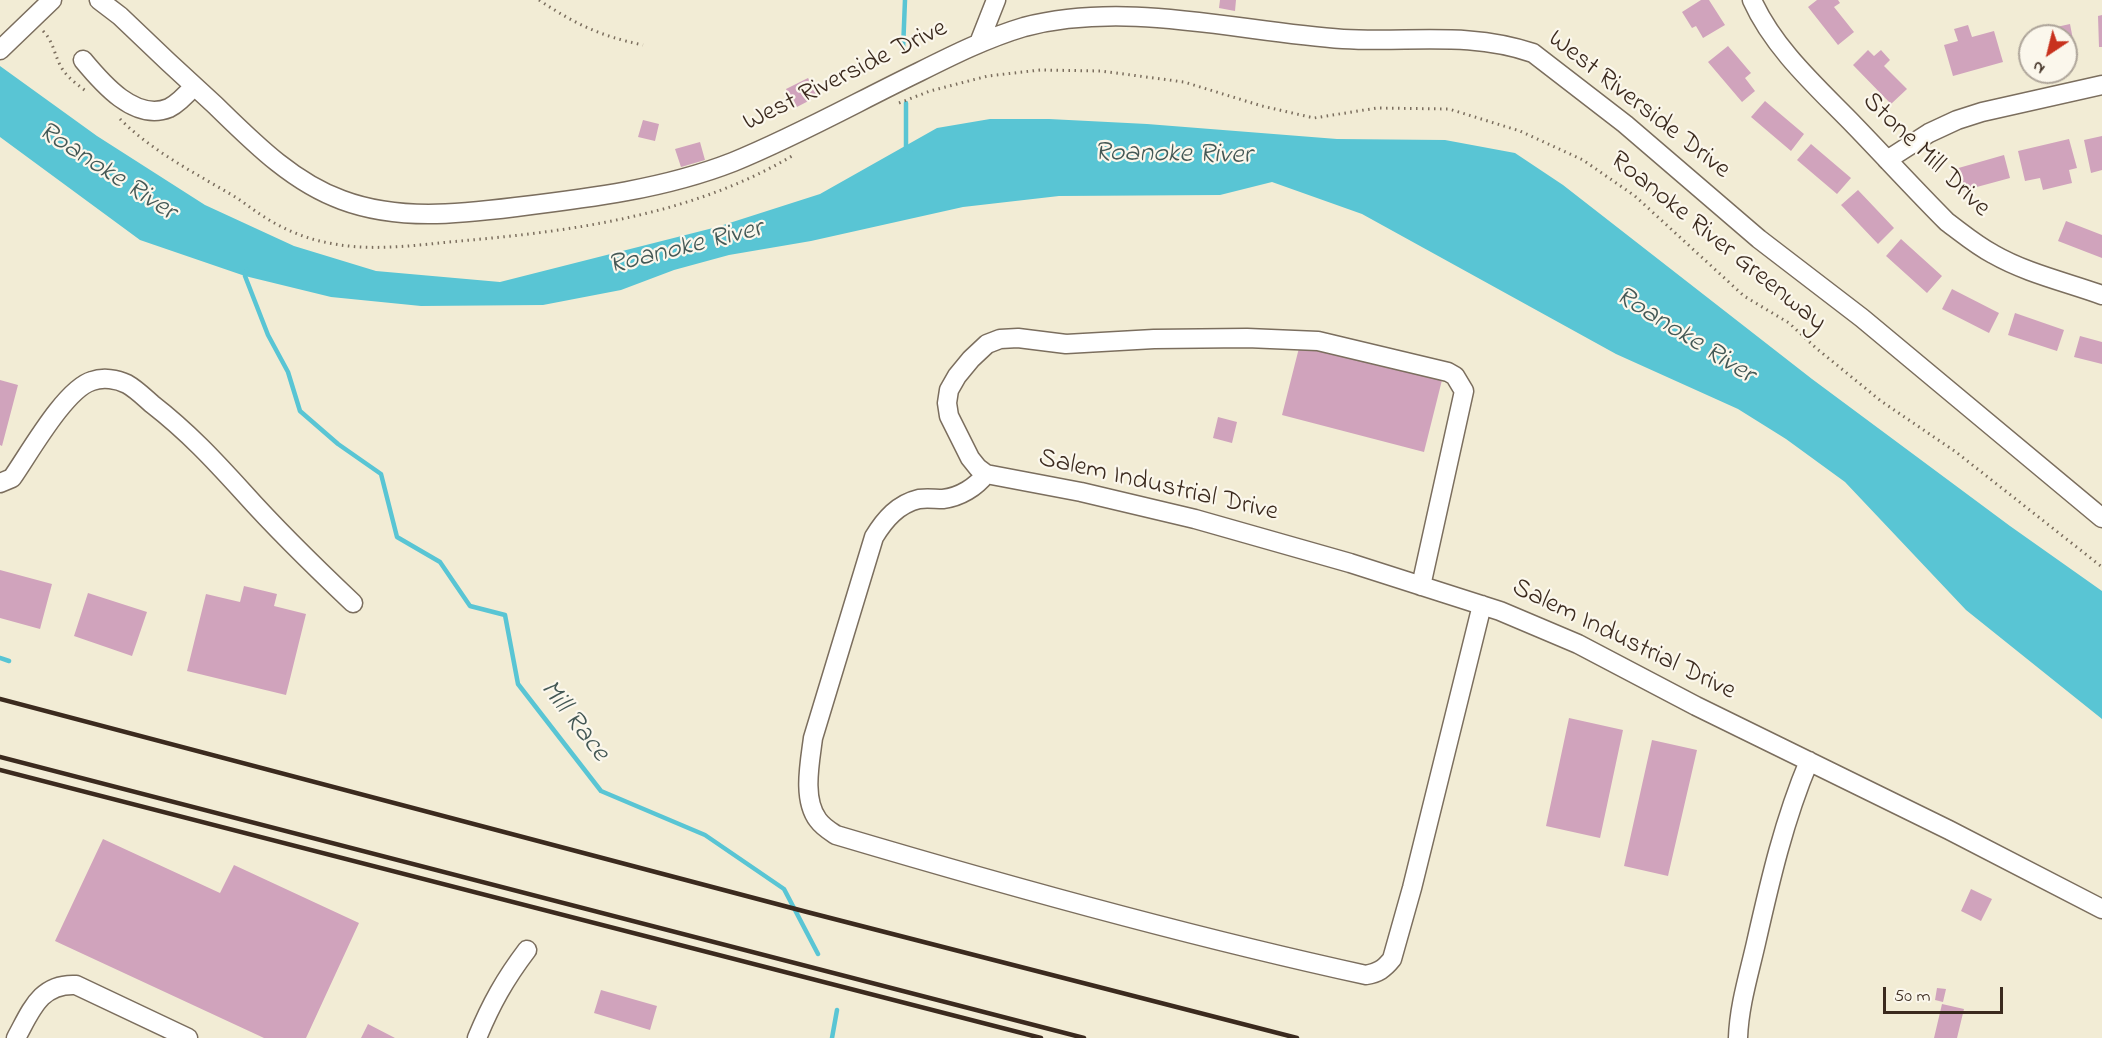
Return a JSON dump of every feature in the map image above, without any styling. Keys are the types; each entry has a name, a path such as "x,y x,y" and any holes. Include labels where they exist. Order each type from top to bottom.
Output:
{"street":[{"path":"0,50 52,0"},
{"name":"West Riverside Drive","path":"99,0 120,16 280,165 318,190 369,208 397,213 431,214 567,201 640,189 688,177 733,162 775,143 979,43 1040,23 1079,17 1114,15 1163,18 1349,40 1453,38 1487,42 1533,53 1625,124 1759,239 1863,318 2102,518"},
{"path":"979,43 996,0"},
{"name":"Stone Mill Drive","path":"1752,0 1781,45 1805,75 1947,222 1967,238 2020,267 2102,295"},
{"path":"83,60 121,98 148,111 171,107 194,86"},
{"path":"1887,160 1957,120 1982,112 2102,85"},
{"path":"1421,585 1464,391 1455,376 1448,372 1318,341 1247,338 1154,339 1066,344 1017,338 1000,339 987,344 970,360 949,390 947,403 949,416 970,458 986,474 971,488 960,494 945,498 921,499 906,504 882,523 874,537 813,738 809,796 812,809 818,820 836,835 1090,909 1268,954 1366,975 1376,974 1392,959 1412,888 1482,605"},
{"path":"0,483 12,478 75,390 92,381 105,379 118,381 128,385 187,432 297,549 353,603"},
{"name":"Salem Industrial Drive","path":"986,474 1081,492 1195,519 1350,563 1482,605 1578,644 1696,706 1949,830 2102,909"},
{"path":"1738,1038 1746,987 1766,900 1793,798 1809,761"},
{"path":"477,1038 491,1005 527,950"},
{"path":"16,1038 35,1003 43,994 55,987 67,985 76,986 188,1038"}],"path":[{"path":"539,0 589,30 643,45"},
{"path":"47,35 52,40 59,64 71,80 92,96"},
{"name":"Roanoke River Greenway","path":"894,105 930,91 988,75 1040,70 1101,71 1184,82 1262,106 1314,118 1377,108 1449,109 1520,131 1583,160 1635,196 1744,296 1789,323 1881,401 1956,452 2102,567"},
{"path":"117,117 133,132 172,159 285,229 329,243 382,248 548,232 621,219 668,208 743,182 798,153"}],"water":[{"name":"Roanoke River","path":"0,66 97,136 205,205 294,246 376,271 500,282 717,227 820,194 937,128 990,119 1049,119 1147,124 1337,139 1445,140 1515,153 1563,185 1812,379 2010,526 2102,591 2102,719 1966,610 1845,482 1786,439 1738,409 1616,354 1362,214 1272,182 1220,195 1059,196 963,207 811,241 729,255 674,270 621,290 543,305 421,306 331,297 245,276 140,240 0,137"}],"building":[{"path":"1220,0 1236,0 1235,11 1219,8"},
{"path":"1701,0 1709,0 1725,25 1703,38 1696,26 1692,28 1682,12"},
{"path":"1817,0 1838,0 1840,3 1834,7 1854,32 1838,45 1808,7"},
{"path":"2102,15 2102,47 2099,47 2098,16"},
{"path":"1968,25 1972,37 1994,31 2003,62 1953,76 1944,45 1958,41 1954,29"},
{"path":"1728,46 1751,73 1745,78 1755,91 1742,102 1708,62"},
{"path":"1868,50 1874,56 1881,50 1890,60 1884,66 1907,89 1891,104 1853,65"},
{"path":"808,78 818,96 795,108 786,89"},
{"path":"1765,101 1804,134 1791,151 1751,117"},
{"path":"643,120 659,124 655,141 638,137"},
{"path":"2102,136 2102,170 2091,173 2084,140"},
{"path":"2069,139 2077,168 2069,170 2072,183 2043,190 2040,178 2025,181 2018,151"},
{"path":"700,142 705,160 681,167 675,149"},
{"path":"1811,144 1851,178 1837,194 1797,160"},
{"path":"2004,155 2010,178 1962,191 1955,169"},
{"path":"1858,190 1894,228 1878,244 1841,205"},
{"path":"2066,221 2102,235 2102,258 2058,241"},
{"path":"1901,239 1942,276 1927,293 1886,256"},
{"path":"1952,289 1999,313 1989,333 1942,309"},
{"path":"2015,313 2064,330 2057,351 2008,335"},
{"path":"2080,336 2102,342 2102,364 2074,357"},
{"path":"1300,344 1442,380 1424,452 1282,415"},
{"path":"0,380 18,385 2,446 0,445"},
{"path":"1218,417 1237,422 1232,443 1213,438"},
{"path":"0,570 52,584 40,629 0,618"},
{"path":"244,586 277,594 274,606 306,614 286,695 187,671 206,594 240,602"},
{"path":"88,593 147,612 132,656 74,636"},
{"path":"1569,718 1623,730 1600,838 1546,826"},
{"path":"1652,740 1697,750 1668,876 1624,866"},
{"path":"103,839 220,893 234,865 359,923 306,1038 264,1038 55,941"},
{"path":"1971,889 1992,899 1981,921 1961,911"},
{"path":"1937,988 1946,989 1943,1002 1935,1000"},
{"path":"601,990 657,1006 650,1030 594,1013"},
{"path":"1942,1004 1964,1009 1957,1038 1934,1038"},
{"path":"368,1024 395,1038 361,1038"}],"waterway":[{"path":"903,50 905,0"},
{"path":"906,103 906,147 910,151"},
{"name":"Mill Race","path":"247,270 245,276 268,335 288,372 300,411 338,444 381,474 397,537 440,562 470,606 505,615 518,684 601,791 705,835 784,889 818,954"},
{"name":"Mill Race","path":"0,658 9,661"},
{"name":"Mill Race","path":"832,1038 837,1010"}],"railway":[{"path":"0,699 807,912 1297,1038"},
{"path":"0,757 1084,1038"},
{"path":"0,770 1041,1038"}]}
